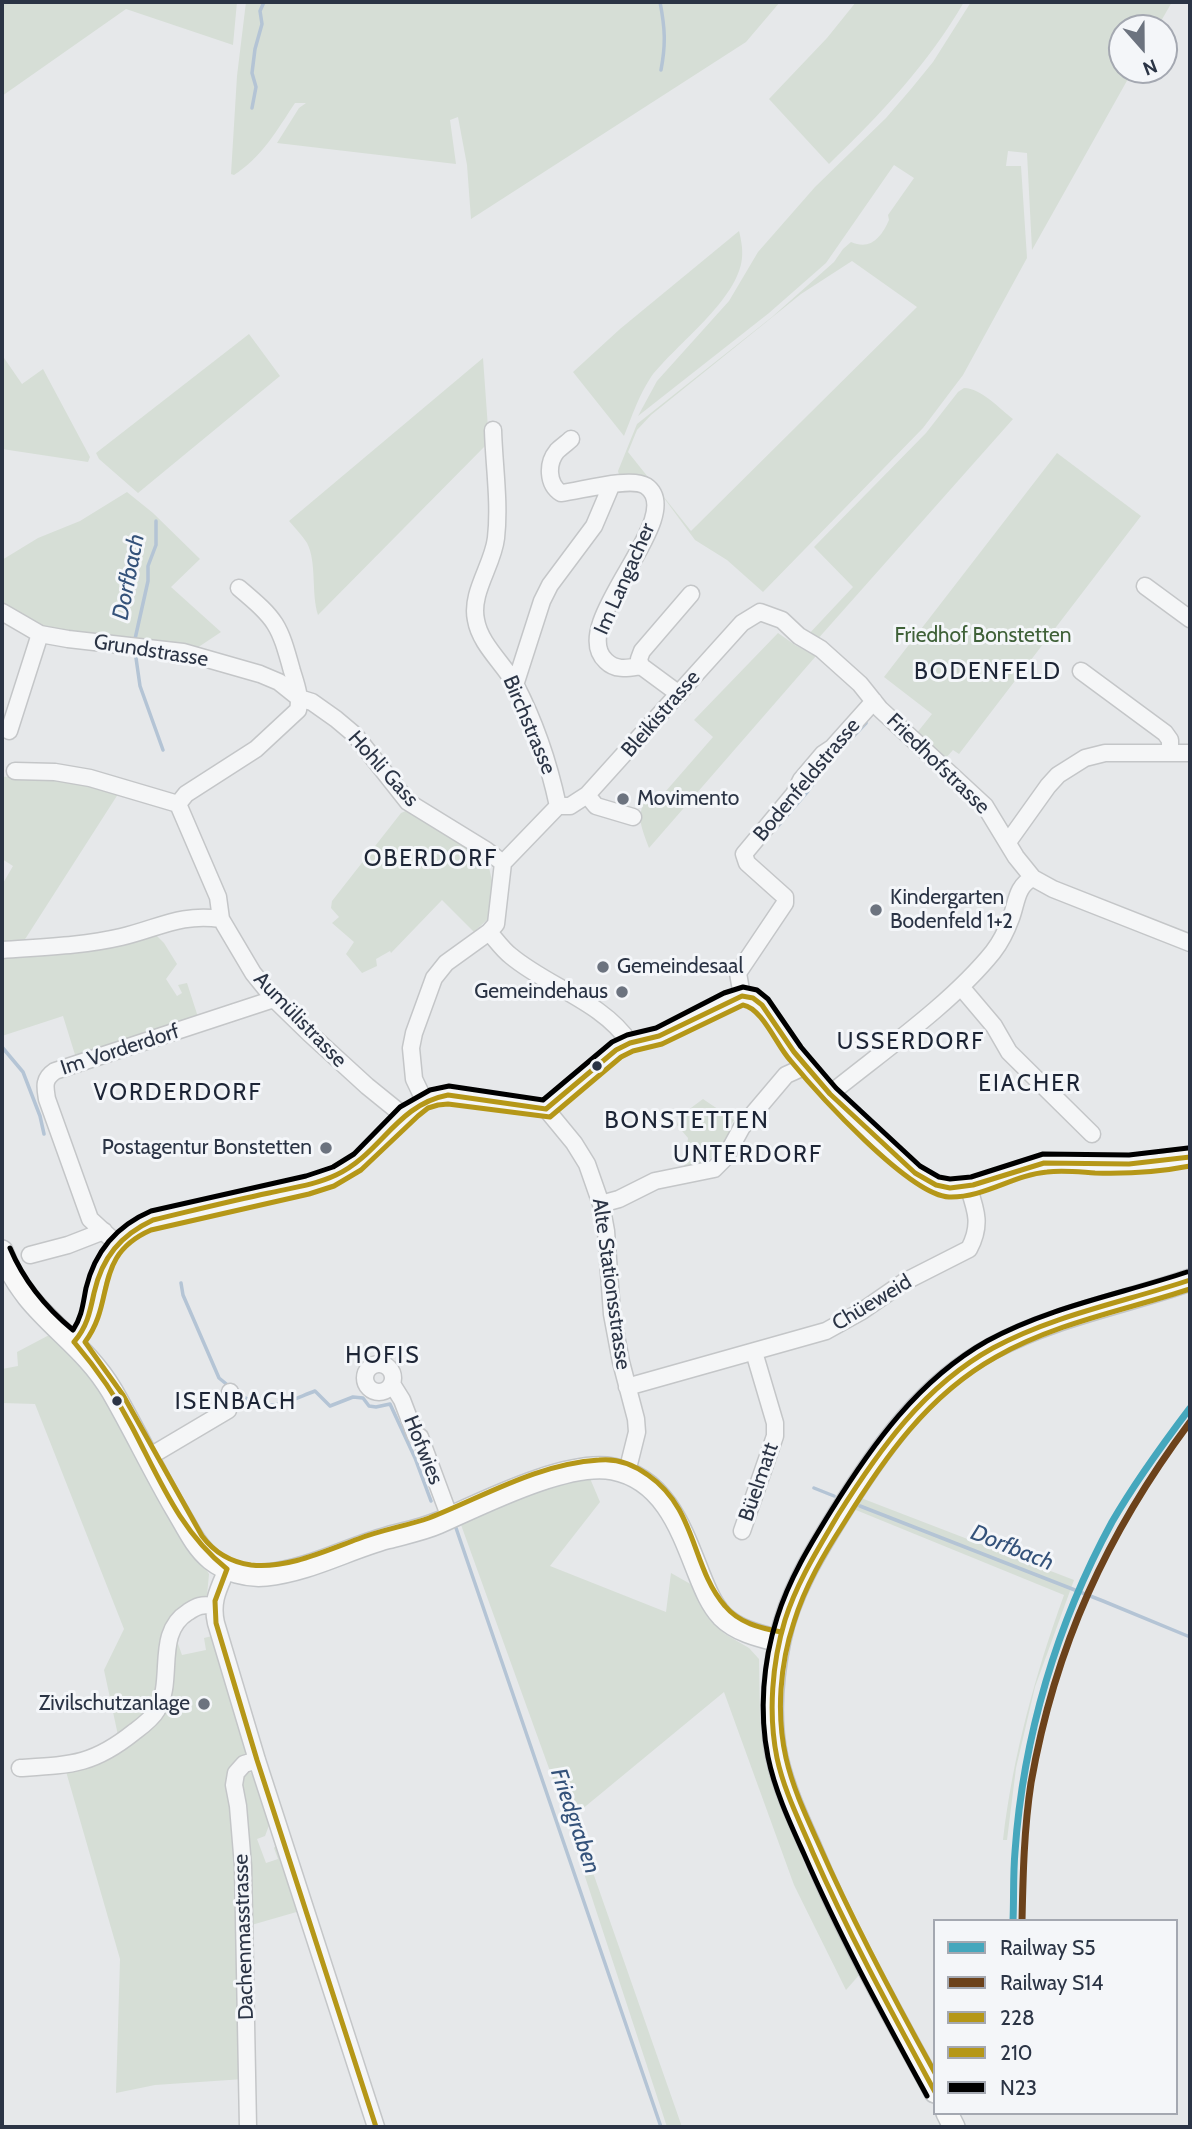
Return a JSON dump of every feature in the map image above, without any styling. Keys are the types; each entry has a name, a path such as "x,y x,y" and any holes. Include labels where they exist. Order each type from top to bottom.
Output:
{"main road":[{"path":"2,1251 6,1274 34,1307 74,1342 110,1388 147,1458 197,1542 211,1559 227,1569 248,1575 288,1571 415,1531 569,1472 594,1468 626,1472 654,1491 669,1507 711,1600 722,1615 748,1632 779,1641"},
{"path":"933,2088 832,1898 784,1781 777,1756 773,1714 779,1641 795,1593 813,1557 880,1450 913,1409 950,1377 990,1349 1034,1327 1190,1280"}],"street":[{"name":"Birchstrasse","path":"493,430 497,534 493,557 476,603 475,613 479,631 515,685 548,762 558,806"},
{"name":"Im Langacher","path":"571,439 556,452 553,459 550,478 553,488 561,493 641,484 651,491 656,502 646,536 601,623 597,644 601,656 612,666 625,669 641,666"},
{"path":"515,685 542,601 550,585 594,526 611,486"},
{"path":"1145,586 1190,619"},
{"path":"15,771 55,772 90,778 178,804 186,794 256,750 298,709 299,698 279,628 262,608 239,588"},
{"path":"679,694 641,666 639,659 642,651 691,594"},
{"name":"Grundstrasse","path":"2,612 40,634 183,652 260,674 279,682 299,698"},
{"name":"Bleikistrasse","path":"558,806 570,806 587,795 738,627 760,612"},
{"name":"Friedhofstrasse","path":"760,612 776,616 799,636 821,649 860,684 874,701 985,806 1016,858 1033,878 1053,889 1190,943"},
{"path":"9,731 40,634"},
{"path":"1081,671 1166,733 1170,740 1170,752"},
{"name":"Hohli Gass","path":"299,698 312,702 355,735 408,802 503,863"},
{"name":"Bodenfeldstrasse","path":"742,996 738,973 785,903 785,897 747,863 744,855 823,754 832,748 874,701"},
{"path":"1008,842 1058,775 1085,758 1105,753 1190,753"},
{"path":"587,795 596,806 633,817"},
{"name":"Aumülistrasse","path":"178,804 218,897 221,919 253,973 274,999 367,1086 404,1116"},
{"path":"424,1100 414,1079 411,1048 434,978 446,963 496,924 503,863 558,806"},
{"path":"830,1094 961,987 995,950 1010,920 1019,889 1033,878"},
{"path":"2,950 78,945 201,916 221,919"},
{"path":"489,932 510,956 606,1016 621,1029 630,1043"},
{"path":"961,987 994,1026 1009,1052 1092,1134"},
{"path":"74,1342 90,1320 99,1272 116,1243 137,1227 152,1220 328,1178 358,1162 404,1116 424,1100 436,1096 448,1095 542,1118 596,1065 630,1043 659,1036 728,1000 742,996 753,998 761,1004 794,1052 830,1094 915,1173 930,1183 951,1188 968,1186 1031,1165 1047,1163 1104,1164 1190,1157"},
{"name":"Im Vorderdorf","path":"104,1231 90,1219 47,1099 44,1086 50,1075 274,999"},
{"path":"786,1075 789,1058 794,1052"},
{"path":"601,1204 619,1199 654,1181 714,1170 725,1158 742,1127 786,1075 806,1066"},
{"name":"Alte Stationsstrasse","path":"542,1118 574,1143 587,1164 601,1204 606,1231 612,1314 638,1432 626,1472"},
{"name":"Chüeweid","path":"627,1387 834,1327 904,1282 969,1249 978,1227 968,1186"},
{"path":"30,1255 68,1245 104,1231 116,1243"},
{"name":"Büelmatt","path":"742,1531 775,1436 775,1423 754,1352"},
{"name":"Hofwies","path":"392,1384 400,1396 415,1434 419,1437 450,1518"},
{"path":"147,1458 228,1410 230,1392"},
{"path":"227,1569 213,1606 216,1623 257,1760 376,2127"},
{"path":"20,1768 83,1763 114,1748 146,1722 156,1713 162,1700 167,1647 175,1624 195,1607 213,1606"},
{"name":"Dachenmasstrasse","path":"248,2127 243,1866 234,1785 236,1773 244,1765 257,1760"}],"green space":[{"path":"2,2 237,2 233,45 126,9 2,96"},
{"path":"246,2 780,2 746,42 471,219 467,165 458,117 450,120 456,164 277,143 299,108 306,103 295,103 261,151 244,168 234,175 231,174 237,76"},
{"path":"856,2 964,2 903,88 829,164 769,99 827,38"},
{"path":"971,2 1172,2 1165,14 1108,14 1108,84 1125,84 1032,250 1027,153 1008,151 1006,166 1021,166 1027,258 963,375 923,428 763,592 727,560 695,540 664,498 660,498 638,474 620,478 618,471 637,424 772,317 834,262 851,242 864,245 870,243 883,231 889,220 888,215 914,178 894,165 826,263 769,313 638,416 657,381 729,301 758,252 815,187 886,118 933,62","holes":["852,261 917,307 691,531 628,452 637,430 651,415 801,294"]},
{"path":"739,231 742,258 730,290 651,377 639,398 624,436 573,372 620,329"},
{"path":"249,334 280,376 138,493 99,459 96,453"},
{"path":"2,355 22,384 43,369 90,457 88,462 2,449"},
{"path":"483,358 489,442 318,615 310,551 305,540 289,521"},
{"path":"964,388 984,395 1013,419 816,641 807,636 853,587 814,547 926,433"},
{"name":"Friedhof Bonstetten","path":"1057,453 1141,516 959,754 953,750 944,760 916,734 932,714 884,677"},
{"path":"127,492 153,513 200,559 171,587 221,632 194,650 58,634 2,609 2,560 38,538 80,521"},
{"path":"778,633 816,656 649,848 641,820 648,792 659,799 713,737 694,720"},
{"path":"2,777 62,778 120,791 22,944 2,945 2,885 13,866 2,859"},
{"path":"408,810 487,859 493,885 492,915 474,932 442,900 391,953 390,951 376,959 377,966 362,973 346,954 354,942 332,923 339,917 331,908 332,901 401,813"},
{"path":"155,934 177,964 166,979 177,996 182,993 178,985 187,983 198,1017 76,1058 63,1016 2,1036 2,955"},
{"path":"703,1099 734,1120 728,1130 732,1134 712,1157 684,1168 688,1138 677,1125 680,1116"},
{"path":"53,1333 86,1366 209,1574 207,1595 184,1609 155,1707 119,1740 104,1670 124,1629 35,1404 2,1403 2,1369 18,1366 17,1352"},
{"path":"589,1476 600,1502 550,1566 666,1612 671,1573 694,1586 710,1617 725,1634 749,1648 759,1659 760,1724 766,1765 808,1873 860,1974 846,1990 794,1885 724,1692 575,1815 682,2127 667,2127 555,1785 460,1522 548,1486"},
{"path":"861,1498 1074,1580 1035,1687 1016,1768 1007,1840 1003,1840 1007,1808 1019,1746 1035,1685 1064,1595 851,1508"},
{"path":"212,1636 247,1752 232,1768 244,2079 155,2085 116,2093 120,1959 65,1768 150,1723 176,1638 182,1655 206,1650 204,1638"},
{"path":"249,1771 255,1777 270,1823 265,1836 257,1839 266,1863 278,1859 274,1848 277,1843 300,1911 248,1926 239,1781 245,1772"}],"waterway":[{"path":"252,108 256,87 252,73 262,24 260,11 264,2"},
{"path":"660,2 664,36 661,70"},
{"name":"Dorfbach","path":"135,639 148,581 148,566 156,545 156,521"},
{"name":"Dorfbach","path":"135,651 140,686 163,750"},
{"path":"777,827 827,764 866,723"},
{"name":"ISENBACH","path":"2,1047 23,1072 44,1134"},
{"name":"ISENBACH","path":"181,1283 183,1295 219,1378 230,1387"},
{"name":"ISENBACH","path":"236,1392 266,1405 284,1403 315,1391 330,1406 353,1397 363,1398 369,1406 390,1404 431,1501"},
{"name":"Dorfbach","path":"814,1488 834,1496"},
{"name":"Dorfbach","path":"860,1506 1190,1637"},
{"name":"Friedgraben","path":"455,1525 661,2127"}],"rail line":[{"name":"S5","path":"1013,1919 1015,1852 1026,1766 1059,1640 1092,1560 1112,1522 1149,1464 1190,1408"},
{"name":"S14","path":"1022,1919 1025,1835 1031,1783 1054,1684 1088,1593 1110,1549 1160,1464 1190,1422"}],"transit line":[{"name":"N23","path":"10,1248 36,1293 73,1330 80,1315 90,1275 101,1251 117,1232 139,1217 151,1211 306,1176 333,1167 354,1154 400,1107 430,1090 449,1086 543,1100 612,1042 627,1035 656,1028 724,993 743,987 757,990 768,999 801,1047 836,1088 920,1166 939,1177 971,1177 1043,1154 1129,1155 1188,1148"},
{"name":"228","path":"74,1342 87,1319 98,1280 108,1258 122,1240 153,1220 303,1186 336,1175 352,1166 402,1119 430,1100 448,1095 546,1109 616,1050 630,1043 659,1036 742,996 753,998 762,1005 794,1052 830,1094 915,1173 936,1185 950,1188 973,1185 1044,1163 1129,1164 1190,1157"},
{"name":"210","path":"781,1632 750,1624 725,1606 714,1591 676,1504 648,1475 637,1468 612,1460 576,1463 533,1474 429,1518 292,1562 251,1565 223,1555 202,1536 123,1395 85,1342 100,1311 112,1266 132,1241 151,1230 334,1186 361,1170 428,1108 448,1104 550,1117 621,1057 662,1044 743,1005 757,1013 785,1054 865,1140 911,1179 932,1192 949,1197 974,1194 1022,1177 1047,1172 1131,1173 1190,1166"},
{"name":"N23","path":"927,2096 832,1916 788,1819 775,1782 765,1740 763,1705 768,1652 777,1618 801,1563 847,1486 898,1416 939,1375 987,1341 1035,1319 1187,1272"},
{"name":"228","path":"933,2088 841,1914 784,1782 774,1741 772,1706 774,1671 785,1620 808,1566 870,1467 905,1421 945,1381 993,1348 1040,1327 1190,1280"},
{"name":"210","path":"933,2069 847,1904 792,1781 783,1741 780,1707 785,1655 794,1622 822,1558 875,1475 910,1430 949,1390 996,1357 1042,1335 1190,1289"},
{"name":"228","path":"74,1342 119,1404 183,1521 227,1569"},
{"name":"228","path":"227,1569 215,1601 216,1623 257,1760 376,2127"}],"place":[{"name":"Movimento","path":"623,799"},
{"name":"Kindergarten Bodenfeld 1+2","path":"876,910"},
{"name":"Gemeindesaal","path":"603,967"},
{"name":"Gemeindehaus","path":"622,992"},
{"name":"Postagentur Bonstetten","path":"326,1148"},
{"name":"Zivilschutzanlage","path":"204,1704"}],"district":[{"name":"BODENFELD","path":"988,672"},
{"name":"OBERDORF","path":"431,859"},
{"name":"USSERDORF","path":"911,1042"},
{"name":"EIACHER","path":"1030,1084"},
{"name":"VORDERDORF","path":"178,1093"},
{"name":"BONSTETTEN","path":"687,1121"},
{"name":"UNTERDORF","path":"748,1155"},
{"name":"HOFIS","path":"383,1356"},
{"name":"ISENBACH","path":"236,1402"}]}
